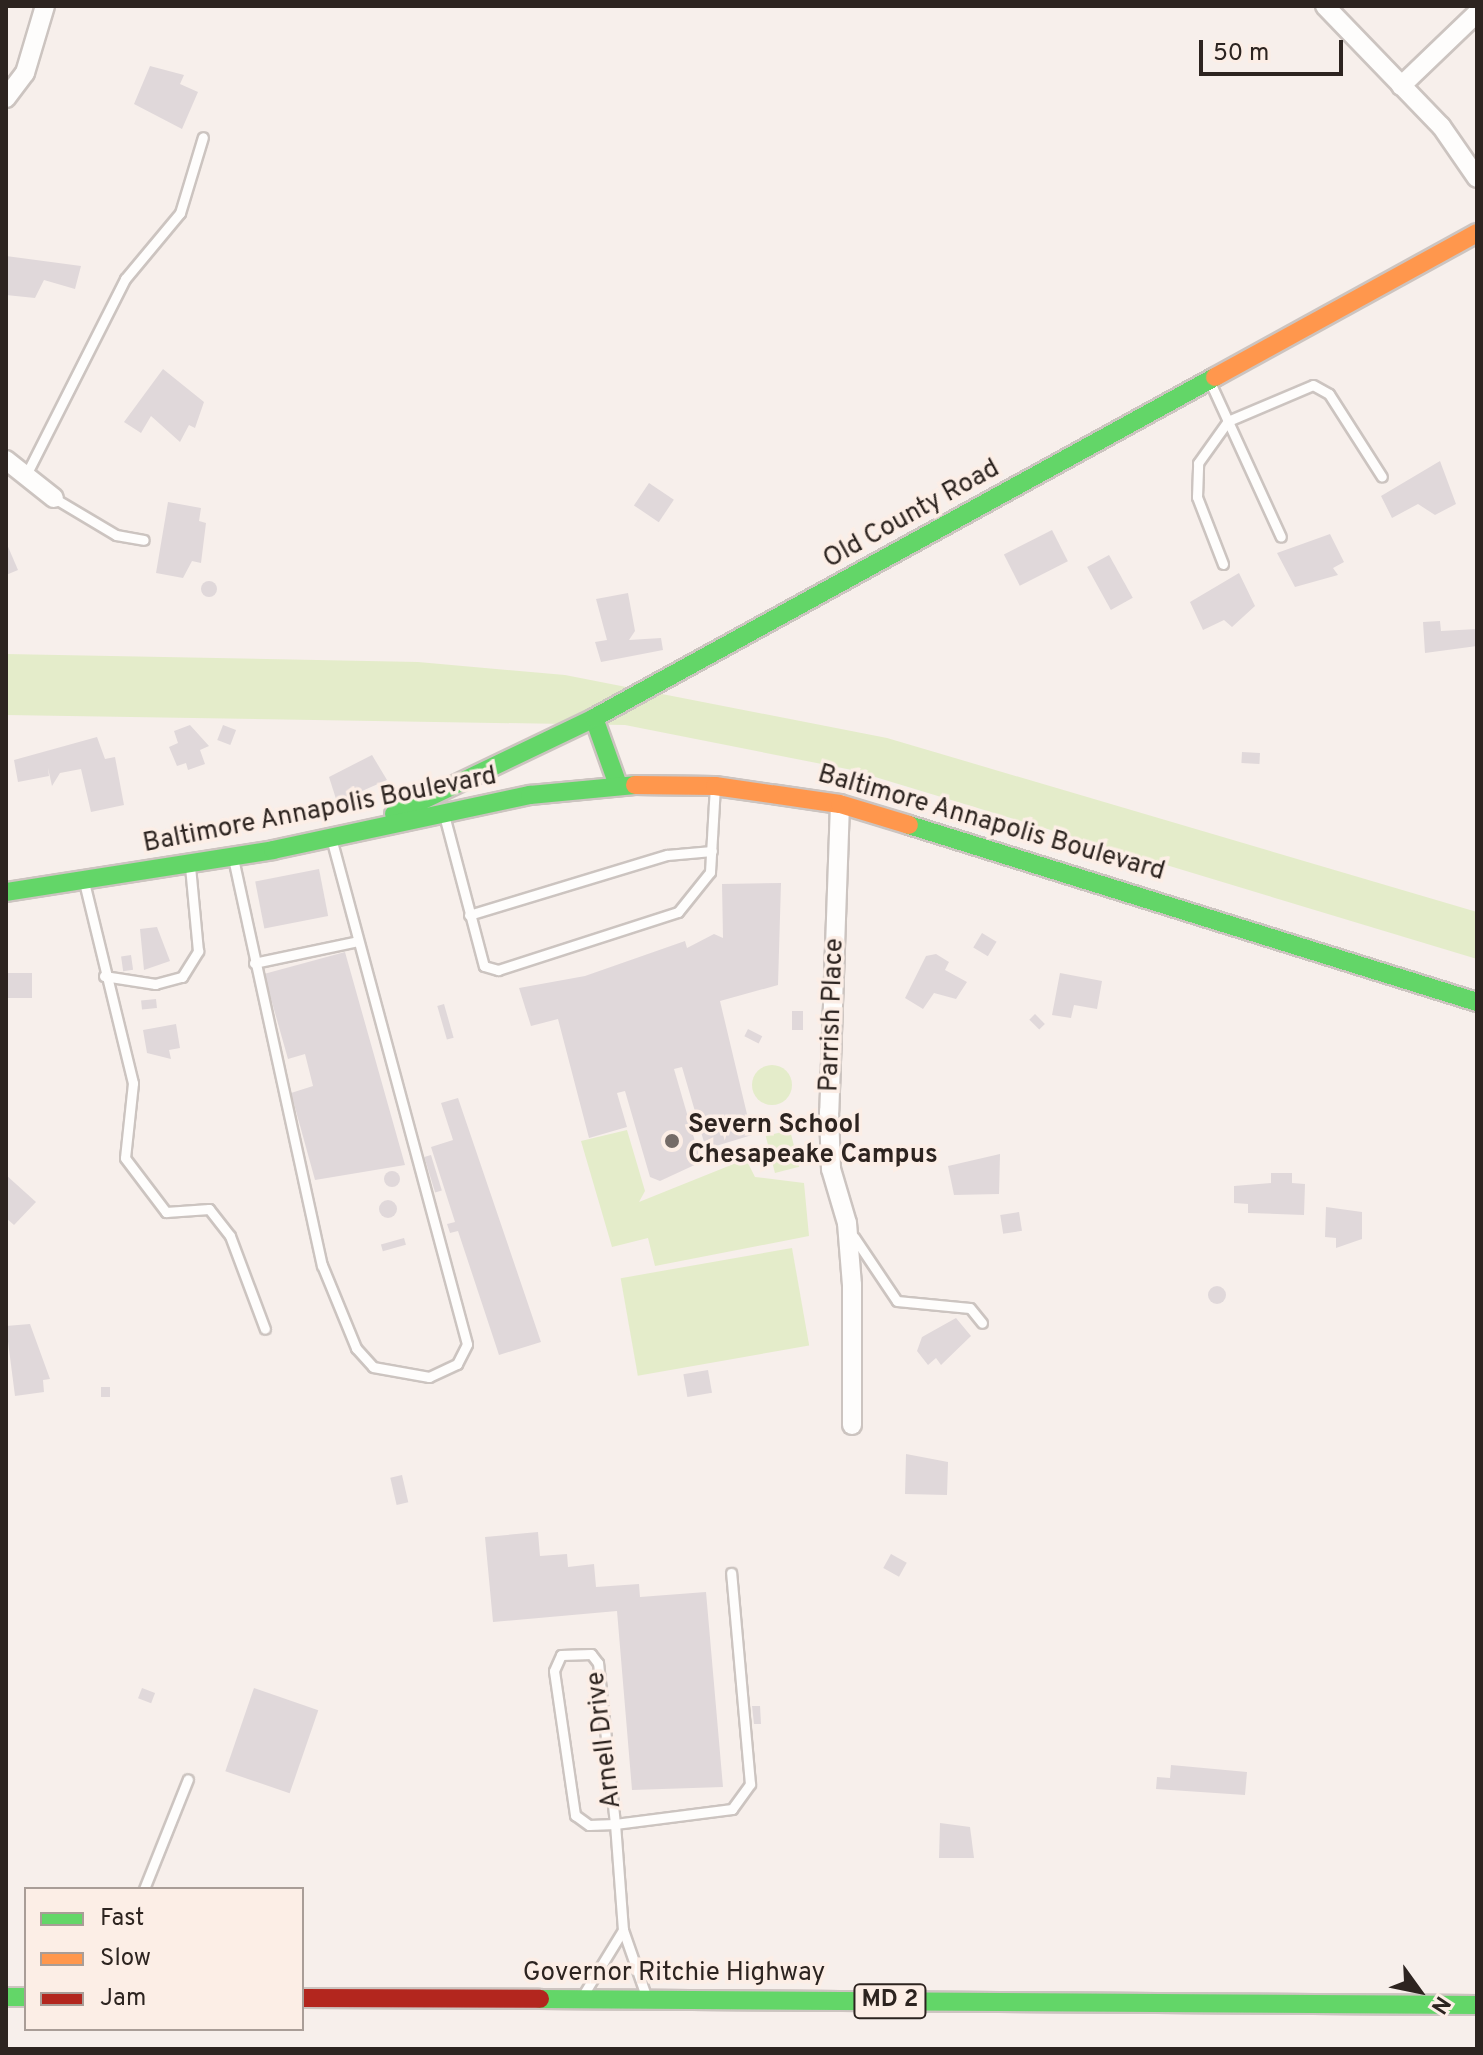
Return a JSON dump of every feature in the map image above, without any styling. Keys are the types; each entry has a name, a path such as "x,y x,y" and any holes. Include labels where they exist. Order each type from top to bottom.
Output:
{"main road":[{"name":"Old County Road","path":"365,830 594,718 1477,233"},
{"path":"594,718 618,785"},
{"name":"Baltimore Annapolis Boulevard","path":"6,892 190,866 443,812 618,785 715,786 840,804 1477,1002"},
{"name":"Governor Ritchie Highway","path":"304,1998 1477,2005"}],"street":[{"path":"6,98 25,73 45,6"},
{"path":"1325,6 1462,151 1477,178"},
{"path":"1401,86 1477,13"},
{"path":"6,460 54,498"},
{"name":"Parrish Place","path":"840,804 829,1112 831,1169 847,1223 852,1425"}],"lane":[{"path":"26,475 125,279 180,213 203,137"},
{"path":"1208,379 1281,537"},
{"path":"1223,564 1197,497 1198,463 1228,421 1313,385 1329,394 1382,477"},
{"path":"54,498 116,535 144,540"},
{"path":"443,812 484,966 498,970 678,912 710,872 715,786"},
{"path":"233,858 322,1265 356,1348 388,1375 441,1374 467,1344 331,838"},
{"path":"469,915 667,855 712,851"},
{"path":"104,976 155,984 182,977 198,951 190,866"},
{"path":"84,882 104,976 133,1083 125,1158 166,1212 209,1209 230,1236 265,1329"},
{"path":"254,963 358,941"},
{"path":"847,1223 897,1301 970,1308 982,1323"},
{"path":"615,1824 732,1809 742,1801 750,1784 731,1573"},
{"name":"Arnell Drive","path":"615,1824 589,1825 568,1804 554,1671 561,1655 591,1654 598,1663 615,1824 623,1930 647,2000"},
{"path":"145,1887 188,1779"},
{"path":"580,2000 623,1930"}],"green space":[{"path":"6,654 418,662 565,675 887,738 1477,912 1477,959 852,770 625,725 6,715"},
{"path":"772,1065 786,1071 792,1085 786,1099 772,1105 758,1099 752,1085 758,1071"},
{"path":"627,1130 645,1191 639,1202 746,1159 755,1177 804,1183 809,1236 655,1266 648,1238 612,1247 581,1141"},
{"path":"790,1130 799,1167 775,1173 766,1136"},
{"path":"792,1248 809,1345 638,1376 621,1278"}],"building":[{"path":"150,66 184,75 180,84 198,92 182,129 134,104"},
{"path":"6,256 81,266 75,289 44,280 35,298 6,295"},
{"path":"163,369 204,402 195,428 189,425 180,442 151,416 141,433 124,422"},
{"path":"1440,461 1456,504 1435,515 1418,504 1392,518 1381,496"},
{"path":"649,483 674,500 659,522 634,505"},
{"path":"168,502 201,508 199,521 206,523 201,563 192,561 183,578 156,573"},
{"path":"1052,530 1068,561 1020,586 1004,555"},
{"path":"1330,534 1344,562 1333,568 1338,575 1295,587 1277,553"},
{"path":"6,542 18,570 6,575"},
{"path":"1109,555 1133,598 1111,610 1087,567"},
{"path":"1239,573 1255,606 1232,627 1224,620 1203,630 1190,602"},
{"path":"209,581 217,589 209,597 201,589"},
{"path":"628,593 635,631 629,640 661,638 663,650 601,662 595,642 607,640 596,599"},
{"path":"1440,621 1441,631 1477,629 1477,646 1425,653 1423,622"},
{"path":"190,725 209,746 200,750 205,764 188,770 186,763 177,766 169,747 178,743 174,731"},
{"path":"223,725 236,730 230,745 217,740"},
{"path":"97,737 105,759 115,757 124,805 91,812 81,769 60,773 52,786 48,768 49,776 18,782 14,760"},
{"path":"1242,752 1260,753 1259,764 1241,763"},
{"path":"372,755 387,780 337,802 329,777"},
{"path":"319,869 328,916 264,929 255,881"},
{"name":"Severn School Chesapeake Campus","path":"781,883 778,985 720,1001 752,1135 706,1149 682,1067 674,1069 701,1162 660,1181 650,1177 625,1091 617,1093 627,1127 589,1138 558,1019 531,1026 519,988 585,976 685,941 687,948 714,934 723,938 722,884"},
{"path":"157,927 170,961 144,970 140,929"},
{"path":"982,933 997,942 988,956 973,948"},
{"path":"345,952 405,1165 315,1180 291,1093 313,1086 305,1054 288,1059 264,974"},
{"path":"936,954 949,962 945,970 967,982 956,999 934,993 923,1009 905,998 926,956"},
{"path":"131,955 133,970 123,971 121,956"},
{"path":"6,973 32,973 32,998 6,998"},
{"path":"1060,973 1102,981 1097,1009 1074,1005 1071,1018 1052,1015"},
{"path":"156,999 157,1008 142,1010 141,1001"},
{"path":"444,1004 454,1038 447,1040 437,1006"},
{"path":"792,1011 803,1011 803,1030 792,1030"},
{"path":"1035,1014 1045,1024 1039,1030 1029,1020"},
{"path":"176,1024 180,1048 169,1050 171,1059 147,1053 143,1030"},
{"path":"748,1029 762,1036 759,1043 744,1036"},
{"path":"458,1098 541,1342 499,1355 458,1231 450,1233 447,1224 455,1222 431,1147 453,1140 441,1103"},
{"path":"1000,1154 999,1194 954,1195 948,1166"},
{"path":"431,1155 442,1190 435,1192 424,1157"},
{"path":"392,1171 398,1173 398,1185 392,1187 386,1185 384,1179 386,1173"},
{"path":"1271,1173 1292,1173 1292,1183 1305,1184 1304,1215 1248,1213 1248,1204 1234,1203 1234,1186 1271,1183"},
{"path":"6,1175 36,1202 14,1225 6,1218"},
{"path":"388,1200 397,1209 388,1218 379,1209"},
{"path":"1326,1207 1362,1212 1362,1239 1336,1248 1336,1238 1325,1237"},
{"path":"1019,1212 1022,1231 1003,1234 1000,1215"},
{"path":"404,1238 406,1245 383,1251 381,1245"},
{"path":"1213,1286 1221,1286 1226,1295 1224,1302 1213,1304 1208,1299 1208,1291"},
{"path":"956,1318 971,1336 941,1365 936,1358 928,1365 917,1351 922,1337"},
{"path":"30,1324 50,1379 43,1380 44,1392 15,1396 6,1326"},
{"path":"708,1370 712,1393 687,1397 683,1374"},
{"path":"101,1387 110,1387 110,1397 101,1397"},
{"path":"906,1454 948,1462 947,1495 905,1494"},
{"path":"402,1475 408,1502 397,1505 390,1478"},
{"path":"538,1532 540,1556 567,1554 568,1567 594,1564 596,1587 639,1584 640,1597 706,1592 723,1787 632,1790 617,1611 493,1622 485,1537"},
{"path":"891,1554 907,1563 899,1577 883,1568"},
{"path":"142,1688 155,1693 151,1703 138,1698"},
{"path":"254,1688 318,1710 290,1793 225,1771"},
{"path":"752,1706 760,1706 761,1724 754,1724"},
{"path":"1171,1765 1247,1772 1245,1795 1156,1789 1157,1777 1170,1778"},
{"path":"940,1823 970,1827 974,1858 939,1858"}],"traffic: fast":[{"path":"394,814 594,718 1215,377"},
{"path":"594,718 618,785"},
{"path":"6,892 273,850 530,795 635,785"},
{"path":"909,825 1477,1002"},
{"path":"6,1997 24,1997"},
{"path":"540,1999 1477,2005"}],"traffic: slow":[{"path":"1215,377 1477,233"},
{"path":"635,785 715,786 840,804 909,825"}],"traffic: jam":[{"path":"304,1998 540,1999"}],"place":[{"name":"Severn School Chesapeake Campus","path":"672,1141"}]}
